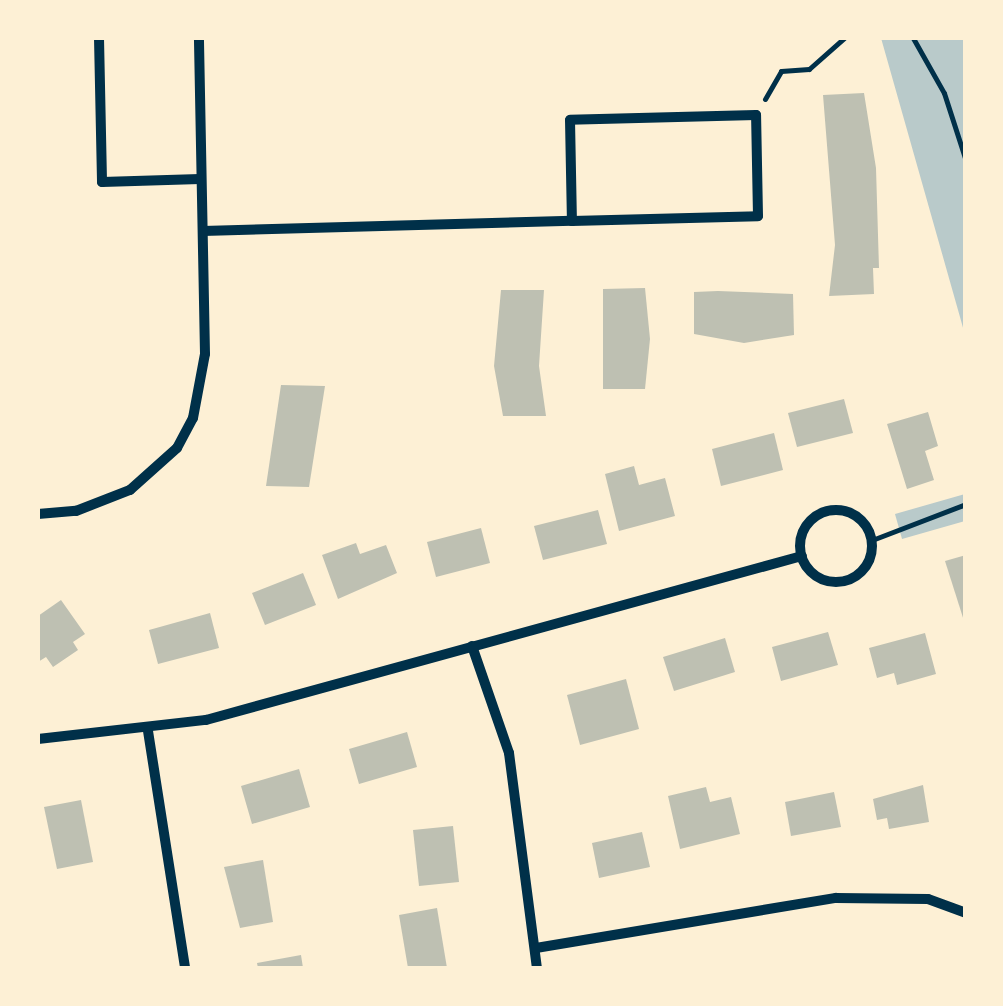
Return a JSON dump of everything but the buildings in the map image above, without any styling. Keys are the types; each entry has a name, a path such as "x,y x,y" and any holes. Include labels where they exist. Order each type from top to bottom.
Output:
{"street":[{"path":"99,38 102,182 200,179"},
{"path":"38,514 76,511 130,490 177,448 202,392 199,38"},
{"path":"203,231 758,216 756,115 570,120 572,221"},
{"path":"828,511 857,516 872,540 866,566 842,582 823,580 802,556 805,528 828,511"},
{"path":"38,738 148,731 802,556"},
{"path":"472,646 508,753 537,968"},
{"path":"148,731 185,968"},
{"path":"536,948 836,898 928,899 966,914"}],"path":[{"path":"756,115 781,72 809,69 844,38"},
{"path":"914,38 944,93 965,156"},
{"path":"872,540 966,504"}],"shaded area":[{"path":"881,38 965,38 965,335 960,317"},
{"path":"965,494 965,521 902,539 895,514"}]}
